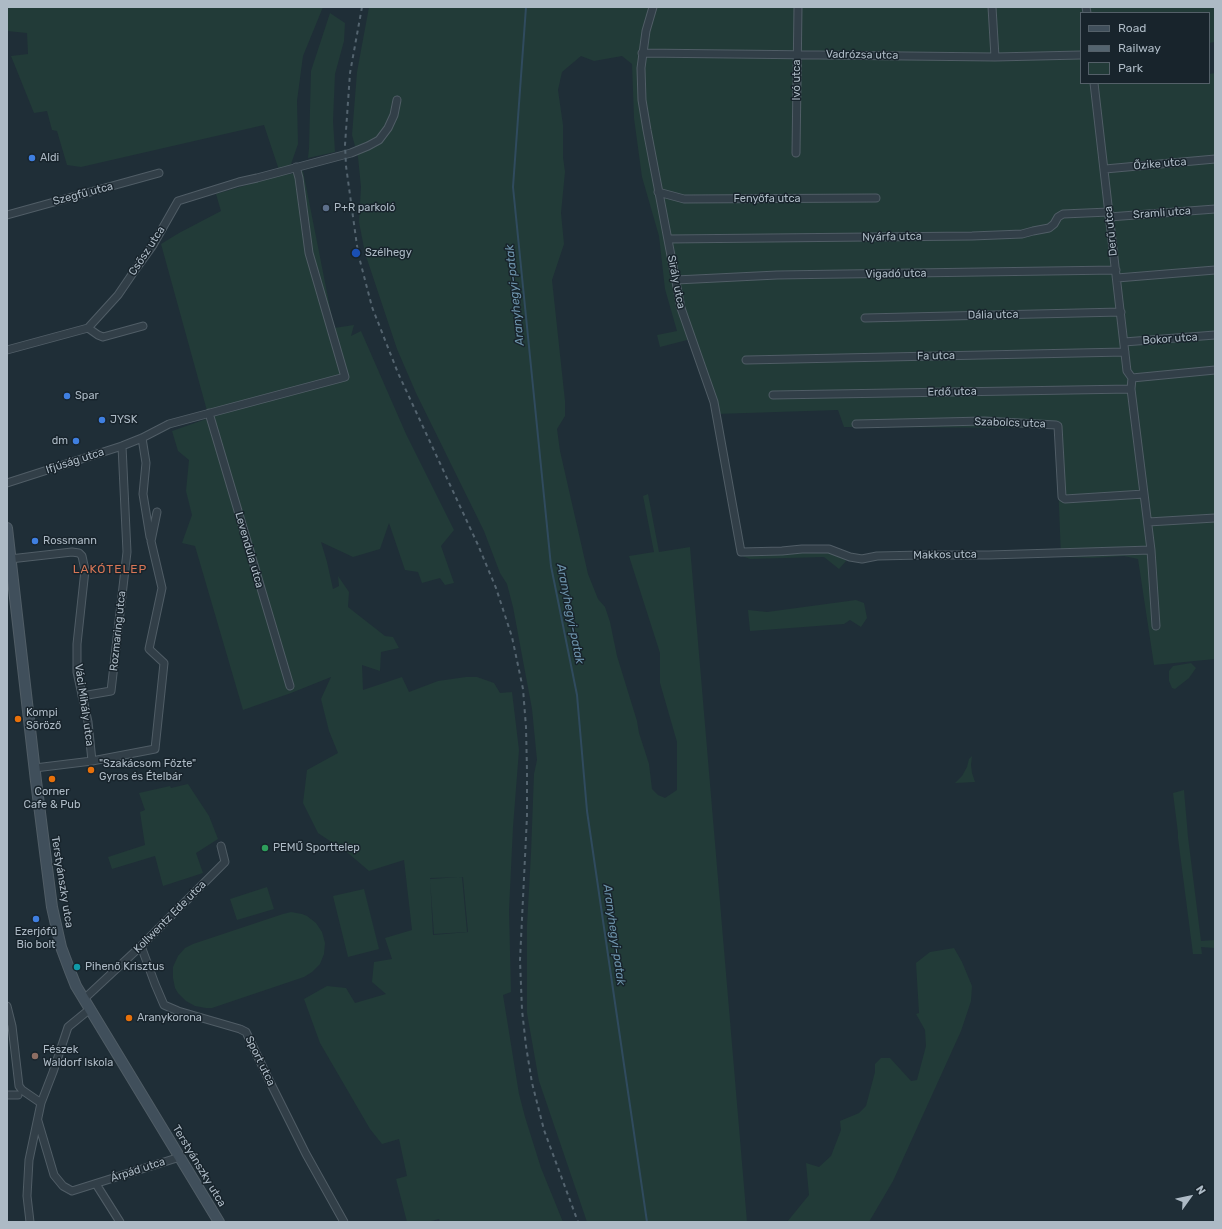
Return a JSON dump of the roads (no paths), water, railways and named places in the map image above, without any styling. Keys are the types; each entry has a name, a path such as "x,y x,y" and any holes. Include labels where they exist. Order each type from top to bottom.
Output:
{"main road":[{"name":"Terstyánszky utca","path":"7,528 52,907 55,924 65,958 76,986 219,1222"}],"street":[{"name":"Sirály utca","path":"653,7 646,31 642,53 642,100 658,192 681,308 714,402 741,552"},
{"name":"Ivó utca","path":"796,153 798,7"},
{"path":"992,7 995,57"},
{"name":"Vadrózsa utca","path":"642,53 995,57 1080,55"},
{"name":"Derű utca","path":"1094,84 1127,371 1132,378"},
{"name":"Csősz utca","path":"88,328 118,295 153,245 178,201 239,182 350,153 374,143 379,140 388,128 394,115 398,100"},
{"name":"Őzike utca","path":"1104,169 1215,159"},
{"name":"Ifjúság utca","path":"7,483 122,446 142,438 169,424 345,377 310,253 296,167"},
{"name":"Szegfű utca","path":"7,215 159,174"},
{"name":"Fenyőfa utca","path":"658,192 684,199 876,198"},
{"name":"Sramli utca","path":"1109,215 1215,209"},
{"name":"Nyárfa utca","path":"668,239 972,236 1022,234 1049,228 1054,224 1058,217 1063,214 1109,215"},
{"name":"Vigadó utca","path":"676,280 777,275 1116,270"},
{"path":"1117,278 1215,270"},
{"name":"Dália utca","path":"865,318 1121,312"},
{"path":"7,350 88,328 103,337 143,326"},
{"name":"Bokor utca","path":"1124,342 1215,335"},
{"name":"Fa utca","path":"746,360 1125,352"},
{"path":"1156,626 1151,550 1131,389 1132,378 1215,370"},
{"name":"Erdő utca","path":"773,395 1131,389"},
{"name":"Levendula utca","path":"209,413 290,686"},
{"name":"Szabolcs utca","path":"856,424 984,421 1056,425 1058,426 1062,497 1065,500 1144,494"},
{"path":"142,438 146,463 143,494 151,541"},
{"name":"Rozmaring utca","path":"82,696 111,691 127,552 122,446"},
{"path":"151,541 157,512"},
{"path":"1148,522 1215,518"},
{"name":"Váci Mihály utca","path":"35,768 92,761 155,749 164,663 149,649 162,588 151,541"},
{"name":"Makkos utca","path":"741,552 819,549 829,550 850,557 862,559 923,554 989,555 1151,550"},
{"name":"Váci Mihály utca","path":"10,559 72,552 79,553 82,556 85,570 77,644 78,672 88,722 92,761"},
{"name":"Kollwentz Ede utca","path":"84,999 141,946 225,862 222,846"},
{"name":"Sport utca","path":"141,946 164,1005 178,1011 240,1028 246,1032 306,1154 344,1222"},
{"path":"7,1006 12,1026 20,1086 22,1090 41,1103"},
{"path":"30,1222 27,1196 30,1160 41,1103 68,1027 90,1009"},
{"path":"7,1095 18,1095"},
{"name":"Árpád utca","path":"38,1121 54,1175 63,1186 72,1191 180,1157"},
{"name":"Árpád utca","path":"96,1184 120,1222"}],"waterway":[{"name":"Aranyhegyi-patak","path":"526,7 513,187 551,566 577,695 587,811 647,1222"}],"railway":[{"path":"362,7 350,73 345,145 346,166 358,253 372,307 398,373 478,545 496,588 512,637 523,689 526,727 527,816 520,960 522,1010 526,1046 532,1083 544,1130 578,1222"}],"place":[{"name":"Aldi","path":"32,158"},
{"name":"P+R parkoló","path":"326,208"},
{"name":"Szélhegy","path":"356,253"},
{"name":"Spar","path":"67,396"},
{"name":"JYSK","path":"102,420"},
{"name":"dm","path":"76,441"},
{"name":"Rossmann","path":"35,541"},
{"name":"Kompi Söröző","path":"18,719"},
{"name":"\"Szakácsom Főzte\" Gyros és Ételbár","path":"91,770"},
{"name":"Corner Cafe & Pub","path":"52,779"},
{"name":"PEMŰ Sporttelep","path":"265,848"},
{"name":"Ezerjófű Bio bolt","path":"36,919"},
{"name":"Pihenő Krisztus","path":"77,967"},
{"name":"Aranykorona","path":"129,1018"},
{"name":"Fészek Waldorf Iskola","path":"35,1056"}],"district":[{"name":"LAKÓTELEP","path":"110,570"}]}
